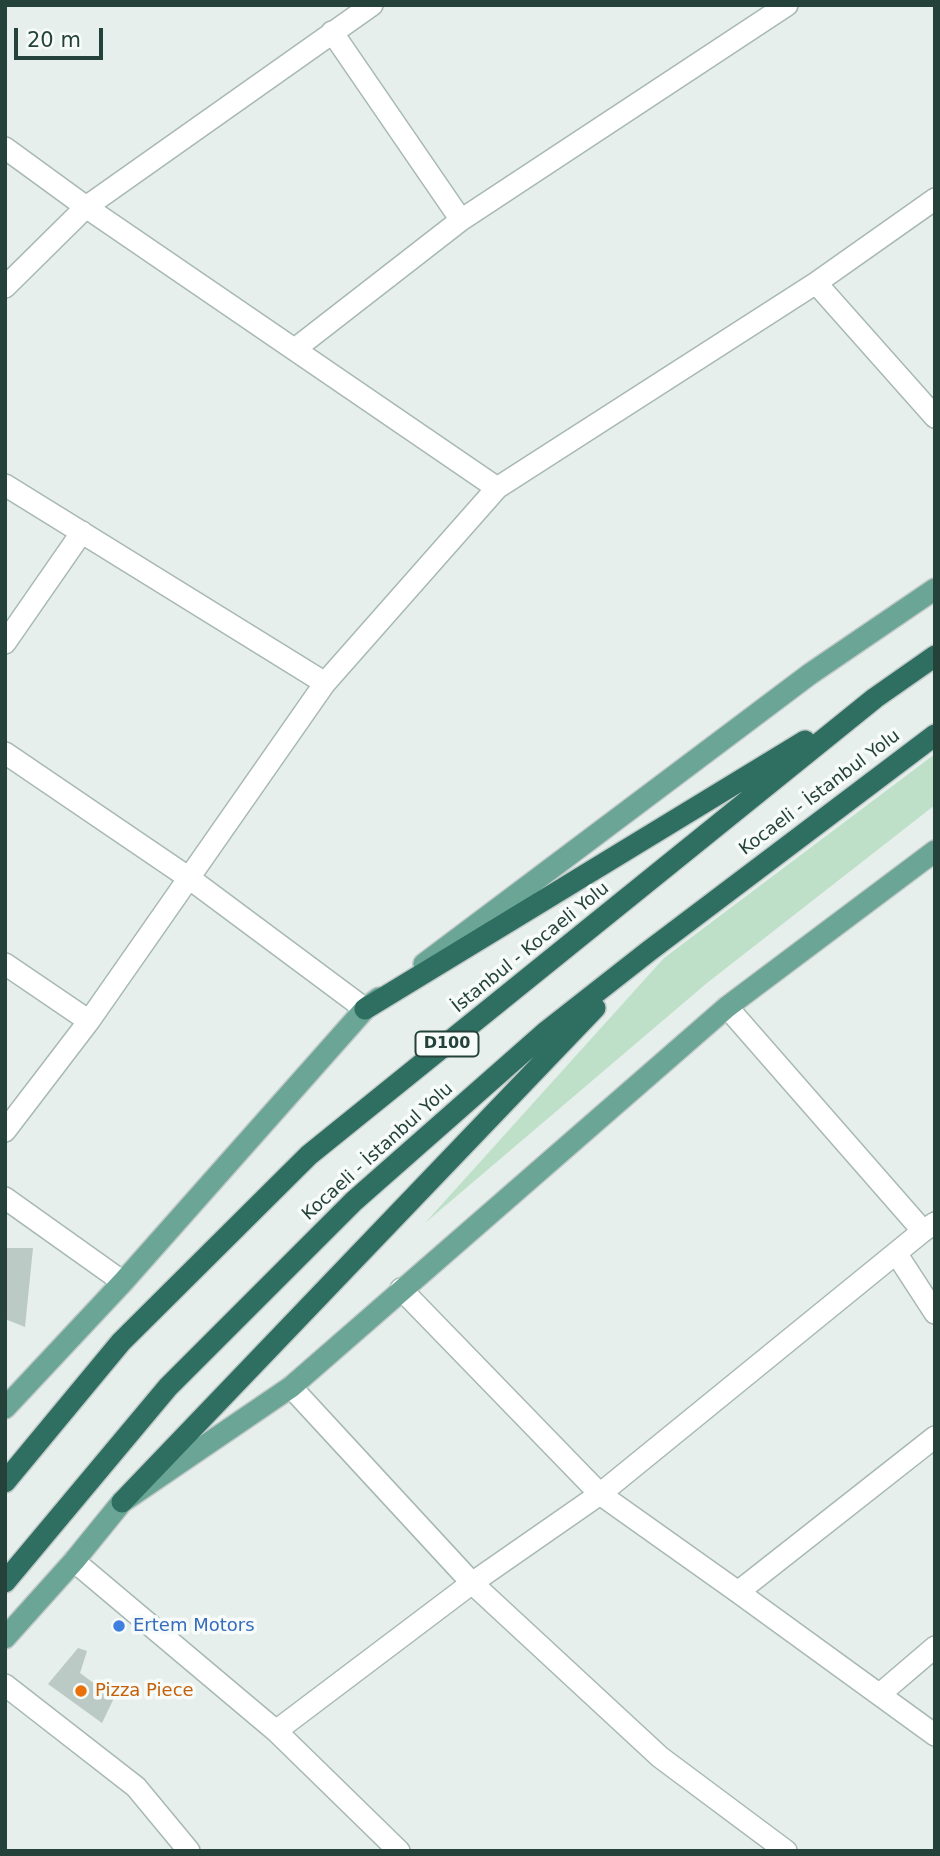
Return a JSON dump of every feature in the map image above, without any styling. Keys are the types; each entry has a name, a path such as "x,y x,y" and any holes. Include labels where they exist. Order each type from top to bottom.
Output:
{"highway":[{"name":"İstanbul - Kocaeli Yolu","path":"5,1482 121,1342 309,1155 875,698 935,656"},
{"path":"365,1009 875,698"},
{"name":"Kocaeli - İstanbul Yolu","path":"5,1582 168,1387 354,1201 547,1031 935,734"},
{"path":"122,1502 649,951"}],"main road":[{"path":"5,1408 124,1282 365,1009 810,674 935,589"},
{"path":"5,1638 122,1502 291,1387 727,1007 935,851"}],"street":[{"path":"5,287 86,207 372,5"},
{"path":"295,349 461,220 787,5"},
{"path":"332,32 461,220"},
{"path":"5,148 86,207 497,488"},
{"path":"5,1131 89,1021 326,683 497,488 816,283 935,199"},
{"path":"816,283 935,417"},
{"path":"5,485 326,683"},
{"path":"5,643 82,532"},
{"path":"5,752 189,878 365,1009"},
{"path":"5,964 89,1021"},
{"path":"276,1731 472,1583 600,1494 929,1227 727,1007"},
{"path":"5,1199 124,1282"},
{"path":"896,1253 935,1313"},
{"path":"401,1289 600,1494 935,1735"},
{"path":"291,1387 472,1583 660,1757 786,1851"},
{"path":"738,1591 935,1437"},
{"path":"74,1561 276,1731 400,1851"},
{"path":"880,1694 935,1647"},
{"path":"5,1685 136,1787 189,1851"}],"green space":[{"path":"935,754 935,805 707,983 425,1223 664,958"}],"building":[{"path":"5,1248 33,1248 25,1327 5,1319"},
{"name":"Pizza Piece","path":"78,1648 87,1651 80,1673 114,1698 102,1723 48,1684"}],"place":[{"name":"Ertem Motors","path":"119,1626"},
{"name":"Pizza Piece","path":"81,1691"}]}
